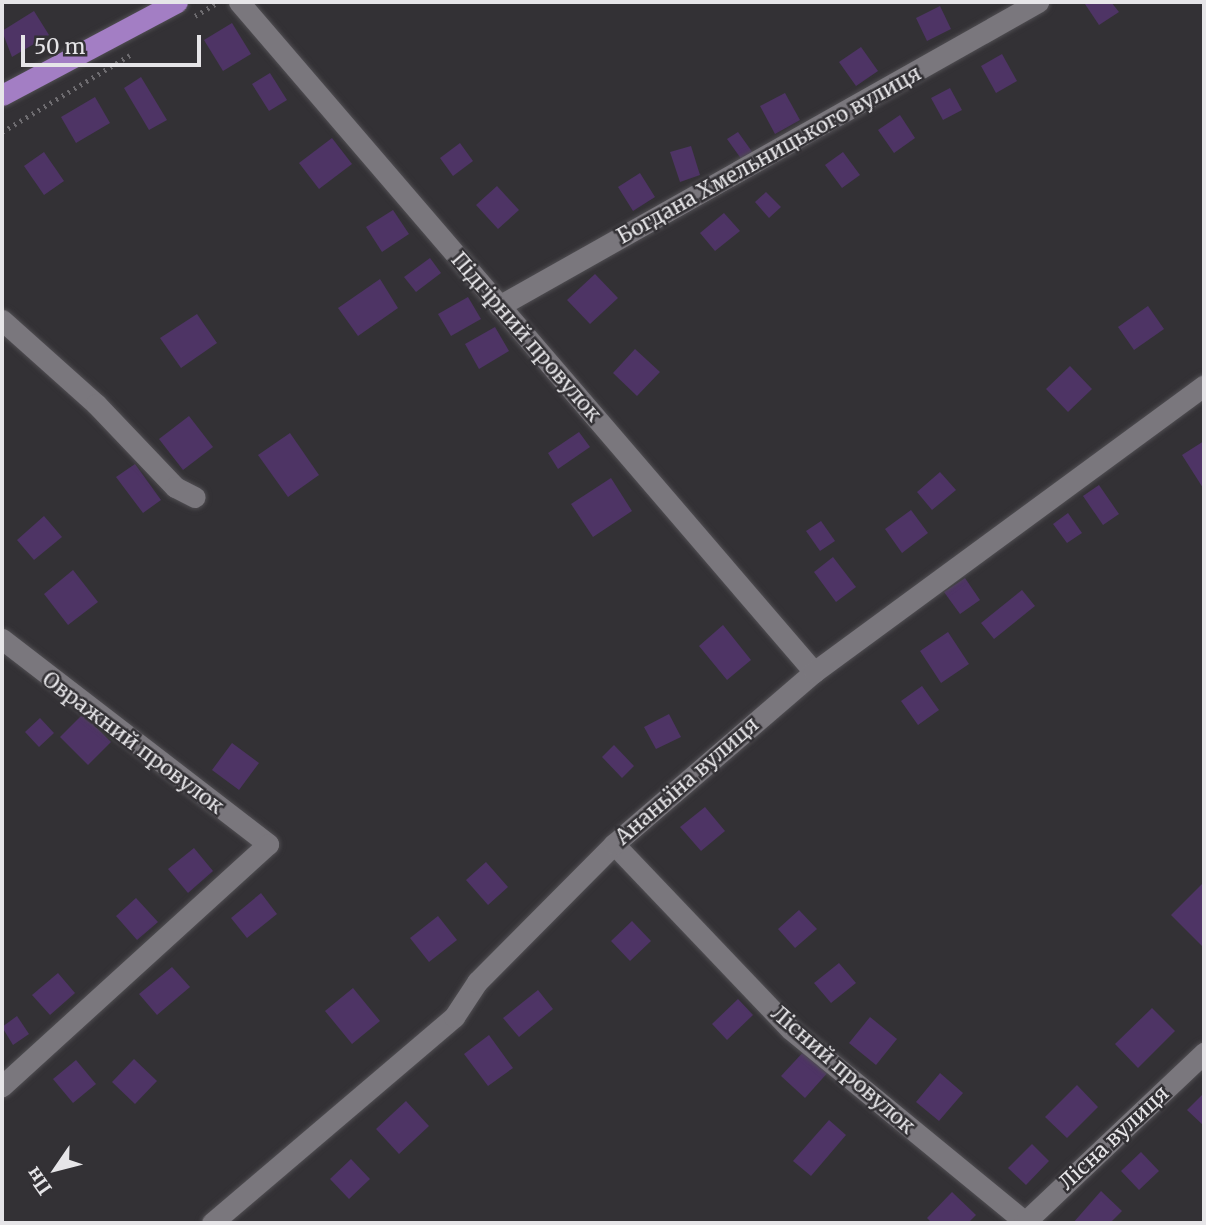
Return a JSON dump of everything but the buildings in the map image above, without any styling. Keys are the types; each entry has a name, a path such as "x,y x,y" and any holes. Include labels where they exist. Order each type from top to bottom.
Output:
{"main road":[{"path":"2,95 177,2"}],"street":[{"name":"Підгірний провулок","path":"239,2 814,671"},
{"name":"Богдана Хмельницького вулиця","path":"499,306 1038,2"},
{"path":"2,320 96,404 175,487 195,497"},
{"name":"Ананьїна вулиця","path":"212,1223 454,1017 477,982 614,844 814,671 1204,386"},
{"name":"Овражний провулок","path":"2,639 268,844 2,1086"},
{"name":"Лісний провулок","path":"614,844 790,1029 1024,1223"},
{"name":"Лісна вулиця","path":"1024,1223 1204,1053"}],"path":[{"path":"185,22 219,2"},
{"path":"2,132 139,50"}]}
